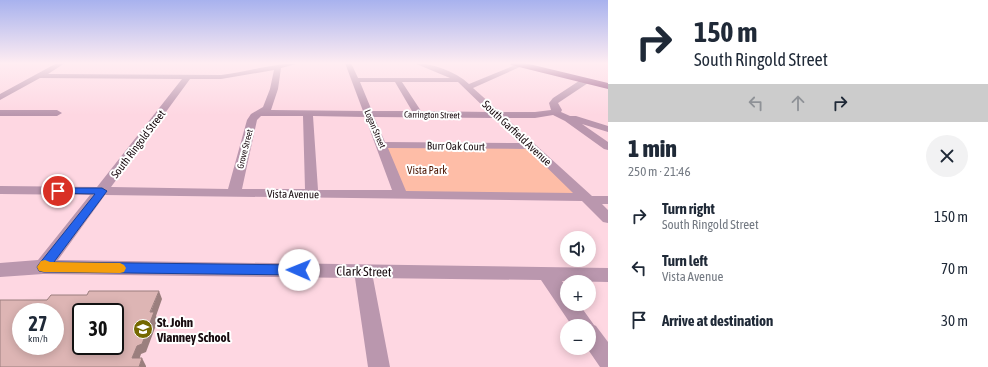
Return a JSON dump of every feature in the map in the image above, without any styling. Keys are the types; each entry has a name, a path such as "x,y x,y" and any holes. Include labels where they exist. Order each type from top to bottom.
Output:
{"main road":[{"path":"582,80 608,86"}],"street":[{"path":"0,97 31,80"},
{"name":"South Ringold Street","path":"44,267 186,80"},
{"name":"Grove Street","path":"234,193 252,120 254,116 267,110 276,80"},
{"name":"Logan Street","path":"354,80 382,145 401,195"},
{"path":"398,80 419,115"},
{"path":"401,80 464,83 472,80"},
{"name":"South Garfield Avenue","path":"459,80 608,218"},
{"path":"554,112 557,110 553,103 556,100 585,81"},
{"path":"0,88 15,89"},
{"path":"554,112 608,129"},
{"path":"554,112 568,119 608,147"},
{"name":"Carrington Street","path":"259,113 498,116 535,115 554,112"},
{"path":"0,113 57,113"},
{"path":"308,114 312,194"},
{"name":"Burr Oak Court","path":"382,145 531,146"},
{"name":"Vista Avenue","path":"0,190 587,198 608,200"},
{"name":"Clark Street","path":"0,270 44,267 608,275"},
{"path":"363,271 379,367"},
{"path":"546,273 560,292"},
{"path":"596,343 608,360"}],"green space":[{"name":"Vista Park","path":"382,145 531,146 586,197 401,195"}],"building":[{"path":"89,291 159,291 150,312 154,312 142,344 137,346 132,358 142,358 139,367 0,367 0,300 47,300 51,295 87,295"}],"slow traffic":[{"path":"45,265 44,267 120,268"}],"place":[{"name":"St. John Vianney School","path":"143,329"}],"route":[{"path":"58,191 102,191 44,267 299,270"}]}
